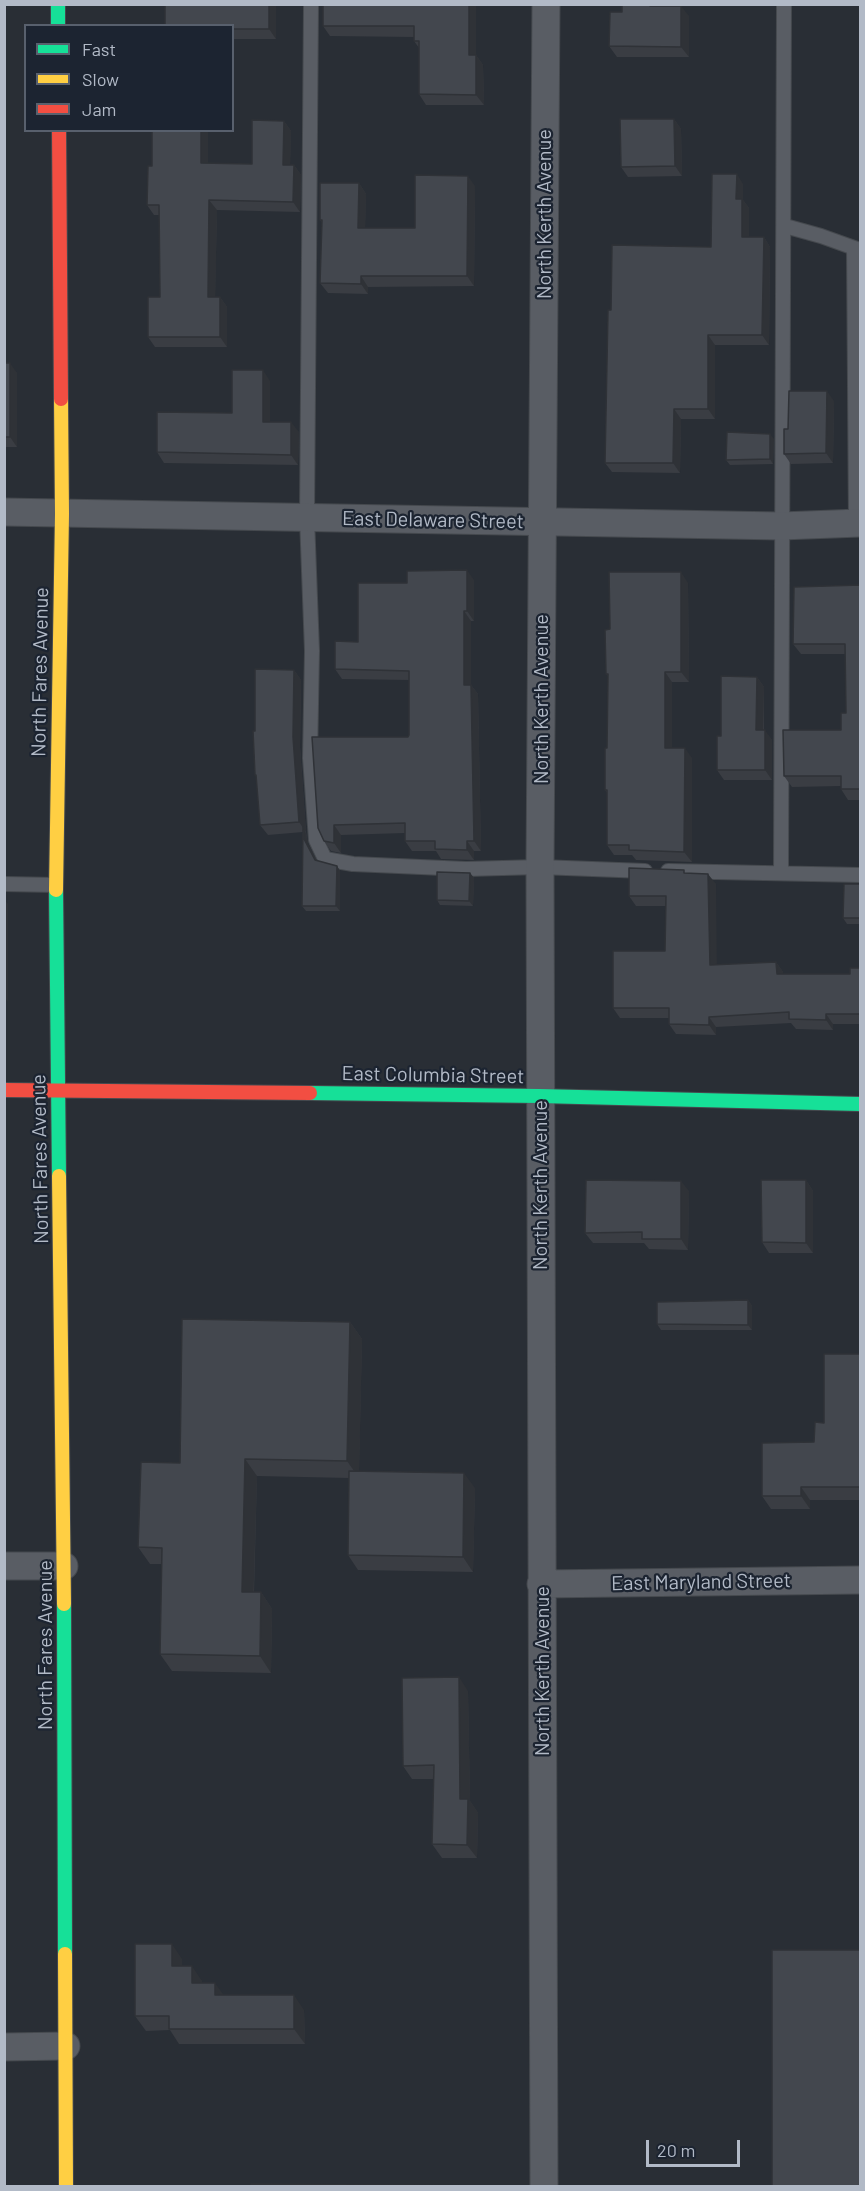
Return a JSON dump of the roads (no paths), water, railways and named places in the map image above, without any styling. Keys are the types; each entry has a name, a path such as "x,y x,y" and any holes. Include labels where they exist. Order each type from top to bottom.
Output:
{"street":[{"path":"58,4 58,24"},
{"name":"North Kerth Avenue","path":"544,2187 539,1096 546,4"},
{"name":"North Fares Avenue","path":"59,132 62,514 56,885 64,1566 66,2187"},
{"name":"East Delaware Street","path":"4,512 781,526 858,523"},
{"name":"East Columbia Street","path":"4,1090 539,1096 861,1104"},
{"path":"4,1566 64,1566"},
{"name":"East Maryland Street","path":"541,1584 861,1580"},
{"path":"4,2047 66,2046"}],"lane":[{"path":"311,4 307,518 312,651 310,758 316,840 325,859 353,864 466,869 540,867 861,875"},
{"path":"781,873 784,4"},
{"path":"785,226 857,249 858,523"},
{"path":"4,884 56,885"}]}
